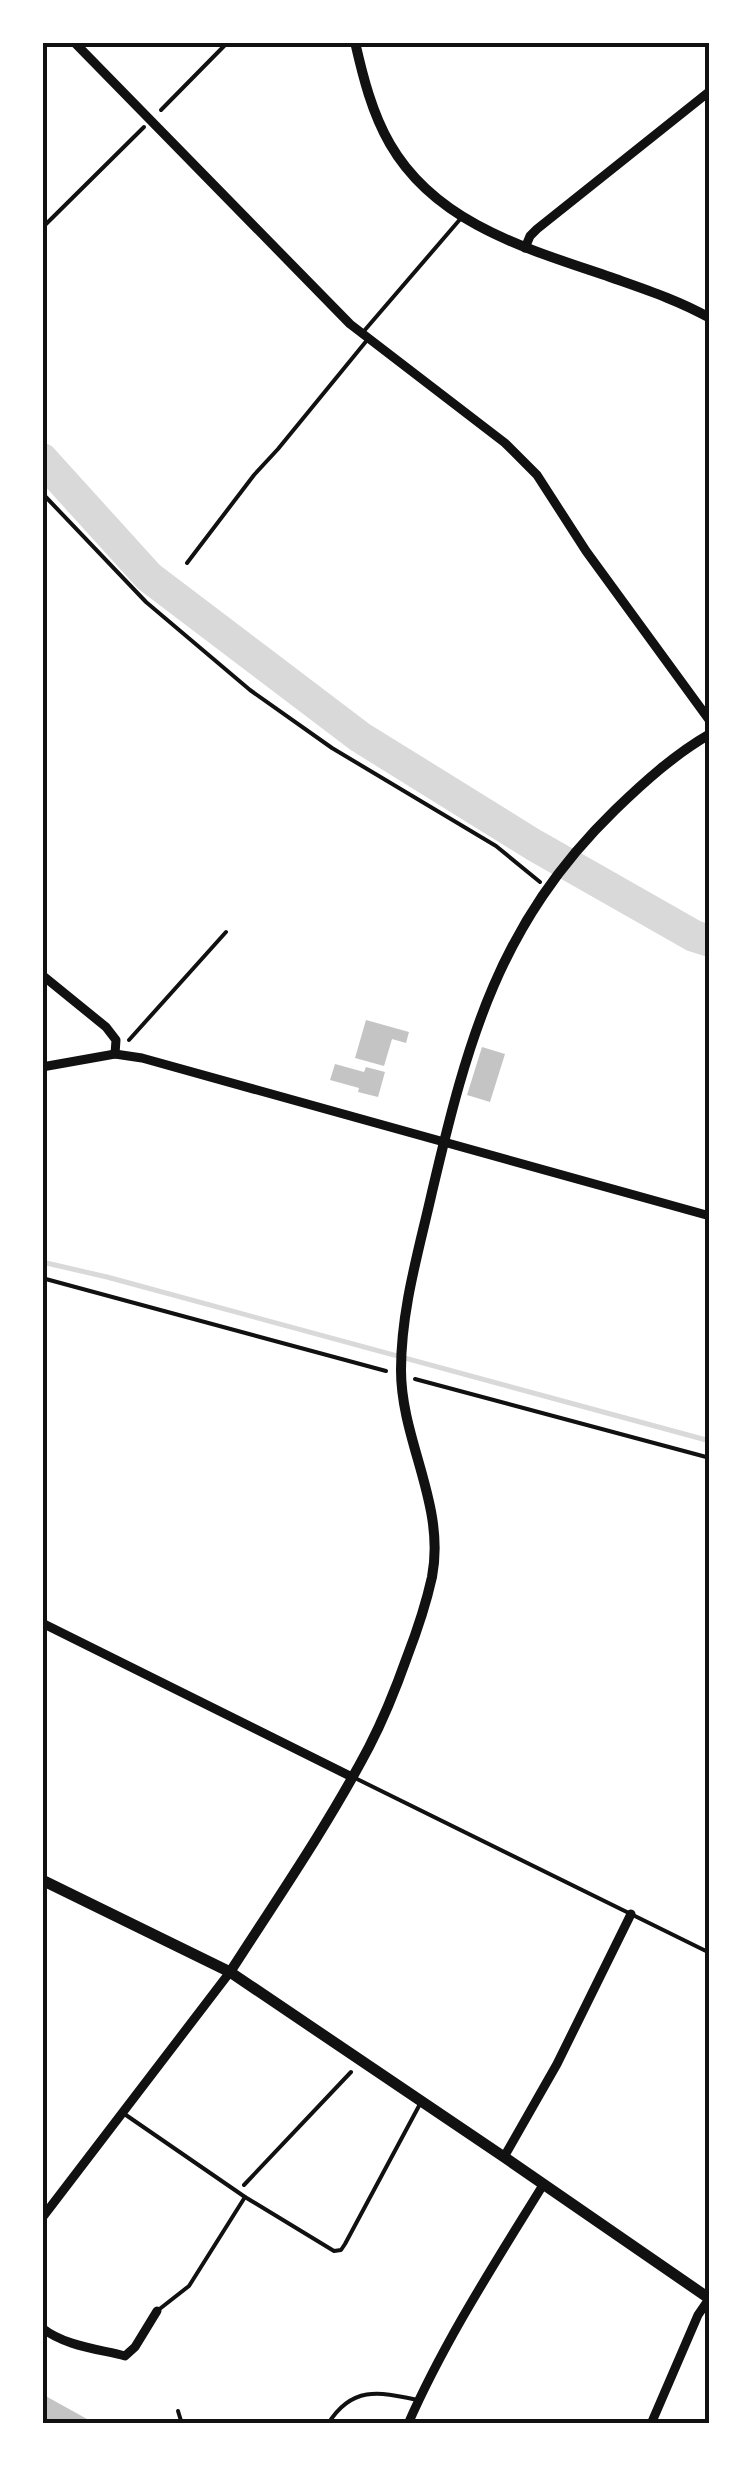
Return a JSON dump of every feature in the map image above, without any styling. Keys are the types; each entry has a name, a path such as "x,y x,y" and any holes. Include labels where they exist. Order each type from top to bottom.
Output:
{"main road":[{"path":"42,1880 230,1972 709,2299"}],"street":[{"path":"74,42 365,336 506,443 537,475 586,551 710,721"},
{"path":"355,42 368,93 388,142 416,180 462,217 525,248 663,295 710,318"},
{"path":"525,248 537,229 710,91"},
{"path":"42,2218 230,1972 352,1777 382,1720 426,1599 434,1557 432,1511 406,1412 401,1350 408,1298 462,1073 492,987 517,935 550,884 586,840 653,775 710,734"},
{"path":"42,974 106,1027 116,1040 116,1054"},
{"path":"42,1067 116,1054 142,1058 710,1216"},
{"path":"42,1624 352,1777"},
{"path":"504,2157 566,2046 631,1914"},
{"path":"408,2424 463,2315 542,2185"},
{"path":"650,2424 698,2315 709,2299"},
{"path":"42,2328 69,2342 126,2356 158,2312"}],"lane":[{"path":"187,563 462,217"},
{"path":"352,1777 710,1952"},
{"path":"123,2113 238,2192 340,2250 421,2102"},
{"path":"158,2312 189,2286 246,2196"},
{"path":"328,2424 351,2399 366,2393 418,2400"},
{"path":"178,2411 182,2424"}],"path":[{"path":"42,228 228,42"},
{"path":"42,492 146,602 250,690 332,748 496,846 530,876 550,884"},
{"path":"116,1054 226,932"},
{"path":"42,1278 401,1371 710,1458"},
{"path":"238,2192 361,2062"}],"building":[{"path":"366,1020 409,1032 406,1043 392,1039 384,1066 355,1058"},
{"path":"482,1047 505,1054 490,1102 467,1095"},
{"path":"335,1064 364,1072 366,1067 385,1072 378,1097 330,1080"},
{"path":"42,2394 96,2424 42,2424"}],"waterway":[{"path":"42,459 149,577 360,737 534,845 694,936 710,941"},
{"path":"42,1262 710,1441"}]}
